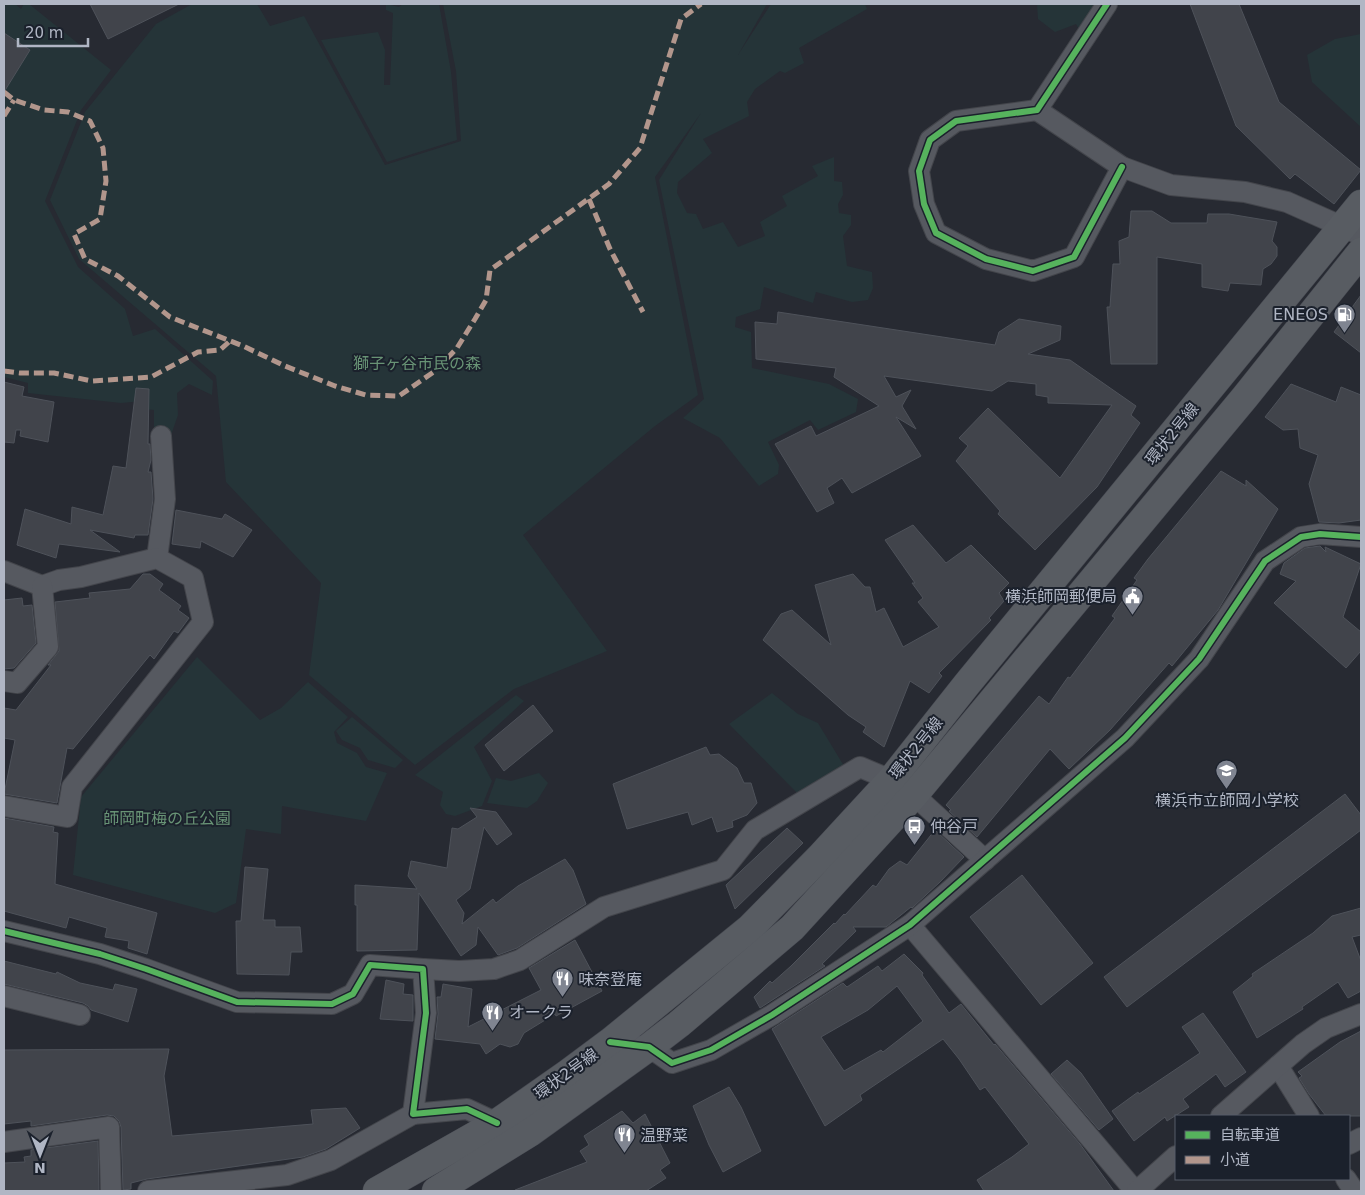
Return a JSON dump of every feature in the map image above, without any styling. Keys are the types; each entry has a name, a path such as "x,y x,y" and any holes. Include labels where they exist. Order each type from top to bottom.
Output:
{"main road":[{"name":"環状2号線","path":"377,1191 497,1123 568,1074 750,928 820,857 891,780 986,661 1352,231 1361,204"},
{"name":"環状2号線","path":"436,1191 531,1132 649,1047 679,1024 792,928 914,795 1245,397 1361,252"}],"street":[{"path":"1037,110 1107,4"},
{"path":"1122,167 1074,257 1033,271 986,259 936,233 924,204 919,171 930,140 956,121 1037,110 1122,167 1171,185 1245,192 1286,202 1352,231"},
{"path":"157,558 165,499 161,436"},
{"path":"610,1042 649,1047 672,1063 711,1050 772,1015 910,925 1125,738 1200,659 1265,561 1301,537 1320,534 1361,537"},
{"path":"4,571 42,586 59,580 81,577 157,558 193,578 203,622 72,787 67,817 4,806"},
{"path":"4,682 16,683 48,647 42,586"},
{"path":"4,931 100,954 237,1002 332,1004 353,994 370,965 459,972 494,970 520,960 604,907 723,870 755,830 860,767 891,780"},
{"path":"914,795 985,860"},
{"path":"910,925 1136,1191 1175,1157"},
{"path":"413,1114 426,1013 423,969"},
{"path":"4,996 80,1015"},
{"path":"1222,1115 1303,1044 1326,1028 1361,1014"},
{"path":"1278,1066 1308,1115"},
{"path":"148,1191 287,1175 331,1160 413,1114 467,1109 497,1123"},
{"path":"4,1142 109,1127 111,1191"},
{"path":"1347,1180 1354,1191"}],"green space":[{"path":"4,4 15,4 21,9 24,4 29,4 111,70 81,110 45,201 78,267 125,309 133,336 155,329 213,381 212,395 189,384 177,393 178,415 171,435 154,432 154,410 145,409 143,401 121,403 28,393 28,383 4,377"},
{"name":"獅子ヶ谷市民の森","path":"192,4 257,4 270,26 304,16 385,165 461,141 456,71 443,4 767,4 738,55 771,4 865,4 867,9 799,48 804,63 785,73 780,71 755,89 747,102 749,116 703,139 712,153 678,182 677,193 687,213 696,214 703,229 723,222 738,247 765,236 760,222 787,206 782,196 818,176 812,166 834,157 834,181 842,182 843,195 838,204 839,213 851,215 851,225 843,236 847,266 872,272 873,288 868,300 852,302 816,292 813,303 764,287 760,309 736,317 735,327 751,332 752,368 829,384 858,399 856,412 818,430 810,420 768,442 779,465 778,474 759,486 720,438 683,418 704,399 659,180 701,113 655,177 698,395 655,426 523,535 607,651 514,689 415,765 309,675 321,583 226,482 216,376 79,259 50,200 85,112 156,24"},
{"path":"386,4 399,7 403,4 439,4 451,72 457,140 387,162 321,40 378,32 385,50 384,85 390,85 393,13 386,10"},
{"path":"1037,4 1097,4 1079,29 1076,24 1055,32 1038,19"},
{"path":"1361,34 1361,127 1312,82 1307,55 1335,39"},
{"name":"師岡町梅の丘公園","path":"197,657 260,720 281,708 308,682 348,717 334,732 337,743 357,753 366,767 387,773 366,821 282,806 281,834 246,829 236,903 215,913 73,875 81,797"},
{"path":"772,693 798,714 818,723 847,771 802,798 729,724"},
{"path":"516,695 524,701 474,747 492,781 482,806 455,816 446,814 440,805 443,792 415,775"},
{"path":"352,717 403,760 395,768 368,760 360,748 342,740 336,731"},
{"path":"539,773 548,783 537,801 527,808 487,803 496,778 511,781"}],"building":[{"path":"90,4 179,4 108,39"},
{"path":"1190,4 1239,4 1279,102 1361,170 1334,204 1295,174 1290,179 1236,126"},
{"path":"4,33 30,50 4,92"},
{"path":"1131,211 1152,211 1171,223 1207,223 1208,214 1229,214 1277,222 1272,241 1277,247 1277,256 1271,264 1263,269 1261,285 1230,283 1228,291 1202,287 1202,264 1157,257 1157,364 1111,364 1107,307 1110,307 1113,264 1120,264 1119,241 1129,237"},
{"path":"1361,295 1361,353 1334,332"},
{"path":"778,312 995,345 999,332 1019,319 1061,326 1060,340 1028,354 1070,360 1136,406 1131,415 1140,423 1097,487 1035,550 998,514 1000,511 956,461 968,446 959,438 988,408 1060,478 1112,405 1048,403 1048,397 1036,395 1036,384 1008,381 992,391 884,376 896,397 911,390 902,406 916,429 896,417 921,456 852,493 842,478 827,488 834,503 817,512 775,444 811,426 816,436 879,406 834,377 836,368 756,359 755,322 777,324"},
{"path":"4,382 24,387 22,396 54,402 48,442 20,436 21,430 16,430 14,443 4,442"},
{"path":"1291,384 1336,402 1341,387 1361,395 1361,520 1339,523 1319,522 1309,484 1318,455 1300,448 1298,429 1283,430 1265,417"},
{"path":"136,388 149,389 148,444 150,444 151,460 148,472 151,472 153,499 148,535 135,535 134,538 90,530 120,552 59,544 56,558 17,545 25,509 71,524 72,507 103,515 113,466 126,468"},
{"path":"1221,471 1246,486 1246,480 1278,509 1218,610 1172,666 1169,663 1110,730 1069,769 1050,749 977,837 949,811 951,810 946,805 1039,696 1049,704 1115,618 1112,616 1137,580 1134,578 1148,559"},
{"path":"176,510 222,519 225,514 252,530 233,557 201,541 200,548 172,544"},
{"path":"913,525 946,563 971,545 1009,583 999,593 1004,601 989,618 991,620 939,673 942,676 929,693 910,681 884,747 863,732 866,727 848,715 763,640 781,614 792,610 831,645 815,585 853,574 865,587 870,587 876,612 884,608 903,647 939,627 918,602 923,598 912,583 915,583 885,540"},
{"path":"1320,546 1326,552 1325,547 1361,564 1343,617 1361,632 1361,651 1346,668 1274,603 1296,581 1280,574 1284,563 1305,548"},
{"path":"143,574 150,574 163,584 159,590 181,606 178,610 189,618 178,633 174,631 154,659 150,655 73,749 67,748 57,803 4,794 15,740 4,738 4,708 16,710 51,665 48,665 59,651 55,602 90,598 89,593 130,589"},
{"path":"22,598 23,606 32,605 36,643 14,668 4,669 4,600"},
{"path":"533,705 553,731 504,771 485,745"},
{"path":"706,747 710,755 719,754 737,768 744,783 751,783 757,803 747,815 732,821 733,827 717,832 712,817 692,825 688,812 627,829 613,784"},
{"path":"1345,794 1361,815 1361,830 1127,1007 1104,977"},
{"path":"470,808 496,812 512,834 497,845 484,827 470,889 456,900 464,913 462,924 493,899 496,903 518,886 565,859 573,870 586,904 517,948 498,955 478,927 476,945 461,956 419,893 417,950 357,951 355,885 417,889 408,876 411,861 447,868 452,828 458,829 477,817"},
{"path":"4,818 54,827 53,832 58,833 55,884 157,913 147,954 128,948 129,941 105,937 107,928 69,917 66,928 4,911"},
{"path":"787,828 803,843 735,909 726,885"},
{"path":"935,830 964,857 940,882 912,908 886,927 853,927 856,931 822,964 825,966 760,1008 754,997 770,981 772,983 791,966 834,923 845,915 873,885 876,887 889,869 900,861 907,865"},
{"path":"245,867 268,869 263,920 275,920 275,927 300,927 302,952 291,952 289,975 237,974 236,921 241,921"},
{"path":"1022,875 1093,963 1041,1005 970,917"},
{"path":"1361,908 1361,935 1352,937 1361,961 1361,991 1348,998 1338,982 1302,1007 1303,1009 1257,1038 1233,992 1253,976 1252,974 1313,933 1332,916"},
{"path":"575,940 602,991 556,1016 555,1014 524,1033 518,1044 510,1047 500,1044 486,1054 480,1044 435,1039 438,1014 437,997 441,997 443,984 472,989 468,1027 541,990 529,968"},
{"path":"904,954 923,973 922,975 949,1013 961,1004 1080,1144 1114,1191 984,1191 977,1180 1029,1144 985,1087 980,1090 943,1039 860,1095 862,1100 825,1126 772,1029 843,983 847,987 878,966 882,971","holes":["897,986 923,1021 883,1052 881,1050 844,1071 821,1037 868,1010"]},
{"path":"4,961 56,974 57,972 80,983 113,990 115,984 137,989 128,1022 91,1010 83,1003 4,984"},
{"path":"386,980 404,984 403,994 413,995 413,1021 380,1019"},
{"path":"1203,1013 1246,1072 1225,1087 1216,1074 1183,1099 1189,1107 1167,1121 1165,1117 1134,1141 1112,1111 1138,1092 1139,1094 1200,1053 1182,1027"},
{"path":"1361,1031 1361,1116 1325,1115 1299,1078 1302,1076 1298,1072 1340,1042"},
{"path":"169,1049 164,1076 172,1136 313,1124 311,1110 346,1108 360,1128 326,1149 303,1157 147,1179 131,1183 131,1189 123,1190 121,1127 119,1121 114,1116 107,1115 31,1126 31,1121 4,1124 4,1050"},
{"path":"1067,1060 1081,1073 1113,1119 1099,1130 1051,1074"},
{"path":"729,1087 741,1107 761,1151 723,1172 709,1145 693,1106"},
{"path":"622,1111 633,1123 645,1114 670,1163 660,1170 666,1178 646,1191 515,1191 587,1162 580,1151 589,1145 584,1136"},
{"path":"98,1141 99,1191 4,1191 4,1163 25,1162 24,1157 31,1156 31,1150"}],"marked path":[{"path":"4,92 14,100 44,110 68,112 90,121 103,148 106,181 100,219 74,234 85,259 118,276 170,317 335,386 366,395 399,396 435,371 457,348 486,300 490,270 609,184 640,148 681,19 701,4"},
{"path":"4,116 14,100"},
{"path":"589,199 610,249 643,312"},
{"path":"4,371 54,373 92,381 151,377 198,352 220,350 230,341"}],"cycle path":[{"path":"1107,4 1037,110 956,121 930,140 919,171 924,204 936,233 986,259 1033,271 1074,257 1122,167"},
{"path":"610,1042 649,1047 672,1063 711,1050 772,1015 910,925 1125,738 1199,659 1265,561 1301,537 1320,534 1361,537"},
{"path":"4,931 100,954 237,1002 332,1004 353,994 370,965 423,969 426,1013 413,1114 467,1109 497,1123"}],"place":[{"name":"ENEOS","path":"1344,333"},
{"name":"横浜師岡郵便局","path":"1133,615"},
{"name":"横浜市立師岡小学校","path":"1227,790"},
{"name":"仲谷戸","path":"914,845"},
{"name":"味奈登庵","path":"562,998"},
{"name":"オークラ","path":"493,1031"},
{"name":"温野菜","path":"624,1154"}]}
